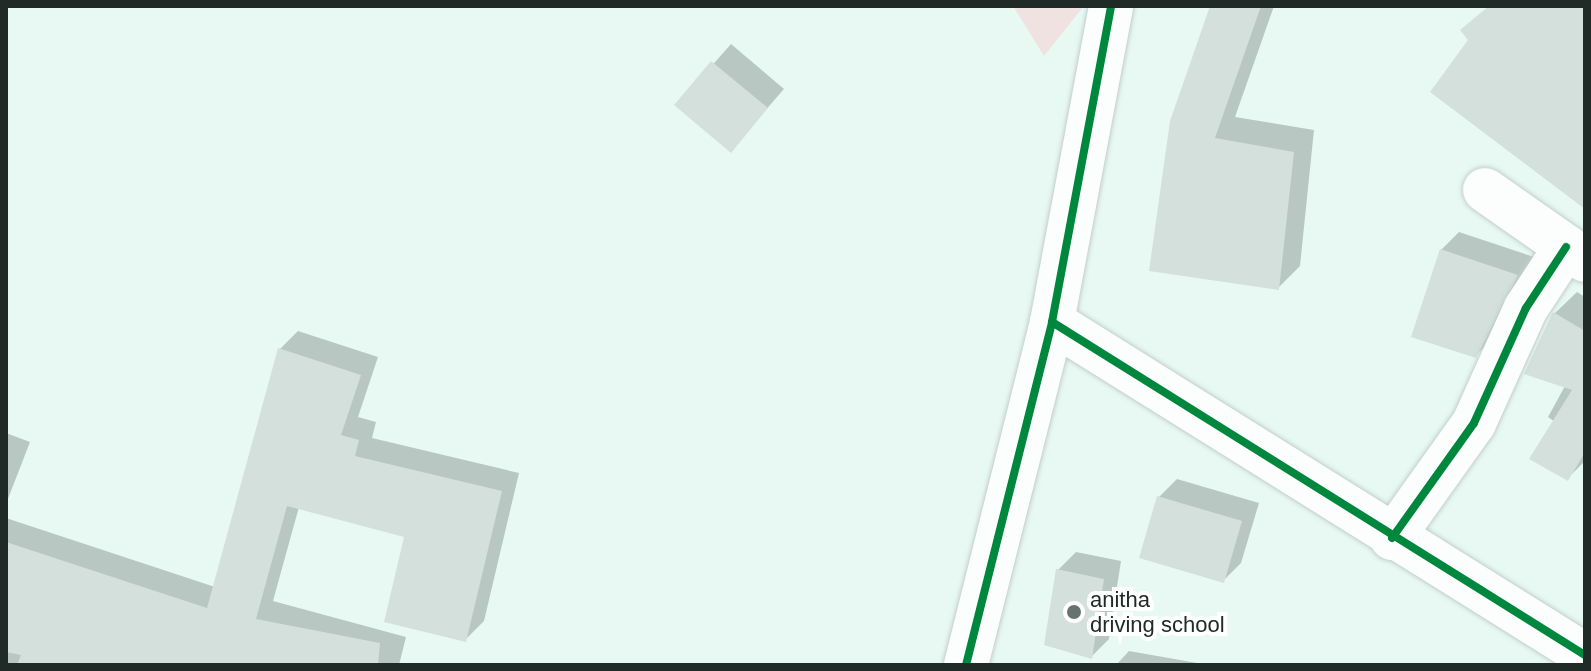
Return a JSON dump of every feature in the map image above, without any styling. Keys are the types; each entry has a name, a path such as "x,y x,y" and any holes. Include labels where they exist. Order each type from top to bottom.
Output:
{"street":[{"path":"966,665 1052,322 1111,6"},
{"path":"1392,538 1474,423 1526,308 1575,254 1485,190"},
{"path":"1052,322 1392,538 1585,655"}],"shaded area":[{"path":"1013,6 1084,6 1044,56"}],"building":[{"path":"1210,6 1261,6 1215,138 1294,152 1279,290 1149,271 1170,121"},
{"path":"1489,6 1585,6 1585,209 1430,92 1468,40 1460,30"},
{"path":"711,61 768,108 731,153 674,105"},
{"path":"1440,249 1518,275 1476,358 1411,337"},
{"path":"1553,312 1585,331 1585,452 1568,481 1529,459 1572,390 1524,374"},
{"path":"278,348 361,375 341,435 359,440 355,456 502,491 466,642 384,622 404,537 287,506 256,619 380,643 378,665 17,665 21,655 6,652 6,542 207,608"},
{"path":"1157,496 1242,521 1224,583 1139,558"},
{"name":"anitha driving school","path":"1056,569 1104,579 1092,659 1044,645"}],"cycle path":[{"path":"966,665 1052,322 1111,6"},
{"path":"1392,538 1474,423 1526,308 1566,247"},
{"path":"1052,322 1585,655"}],"place":[{"name":"anitha driving school","path":"1074,612"}]}
